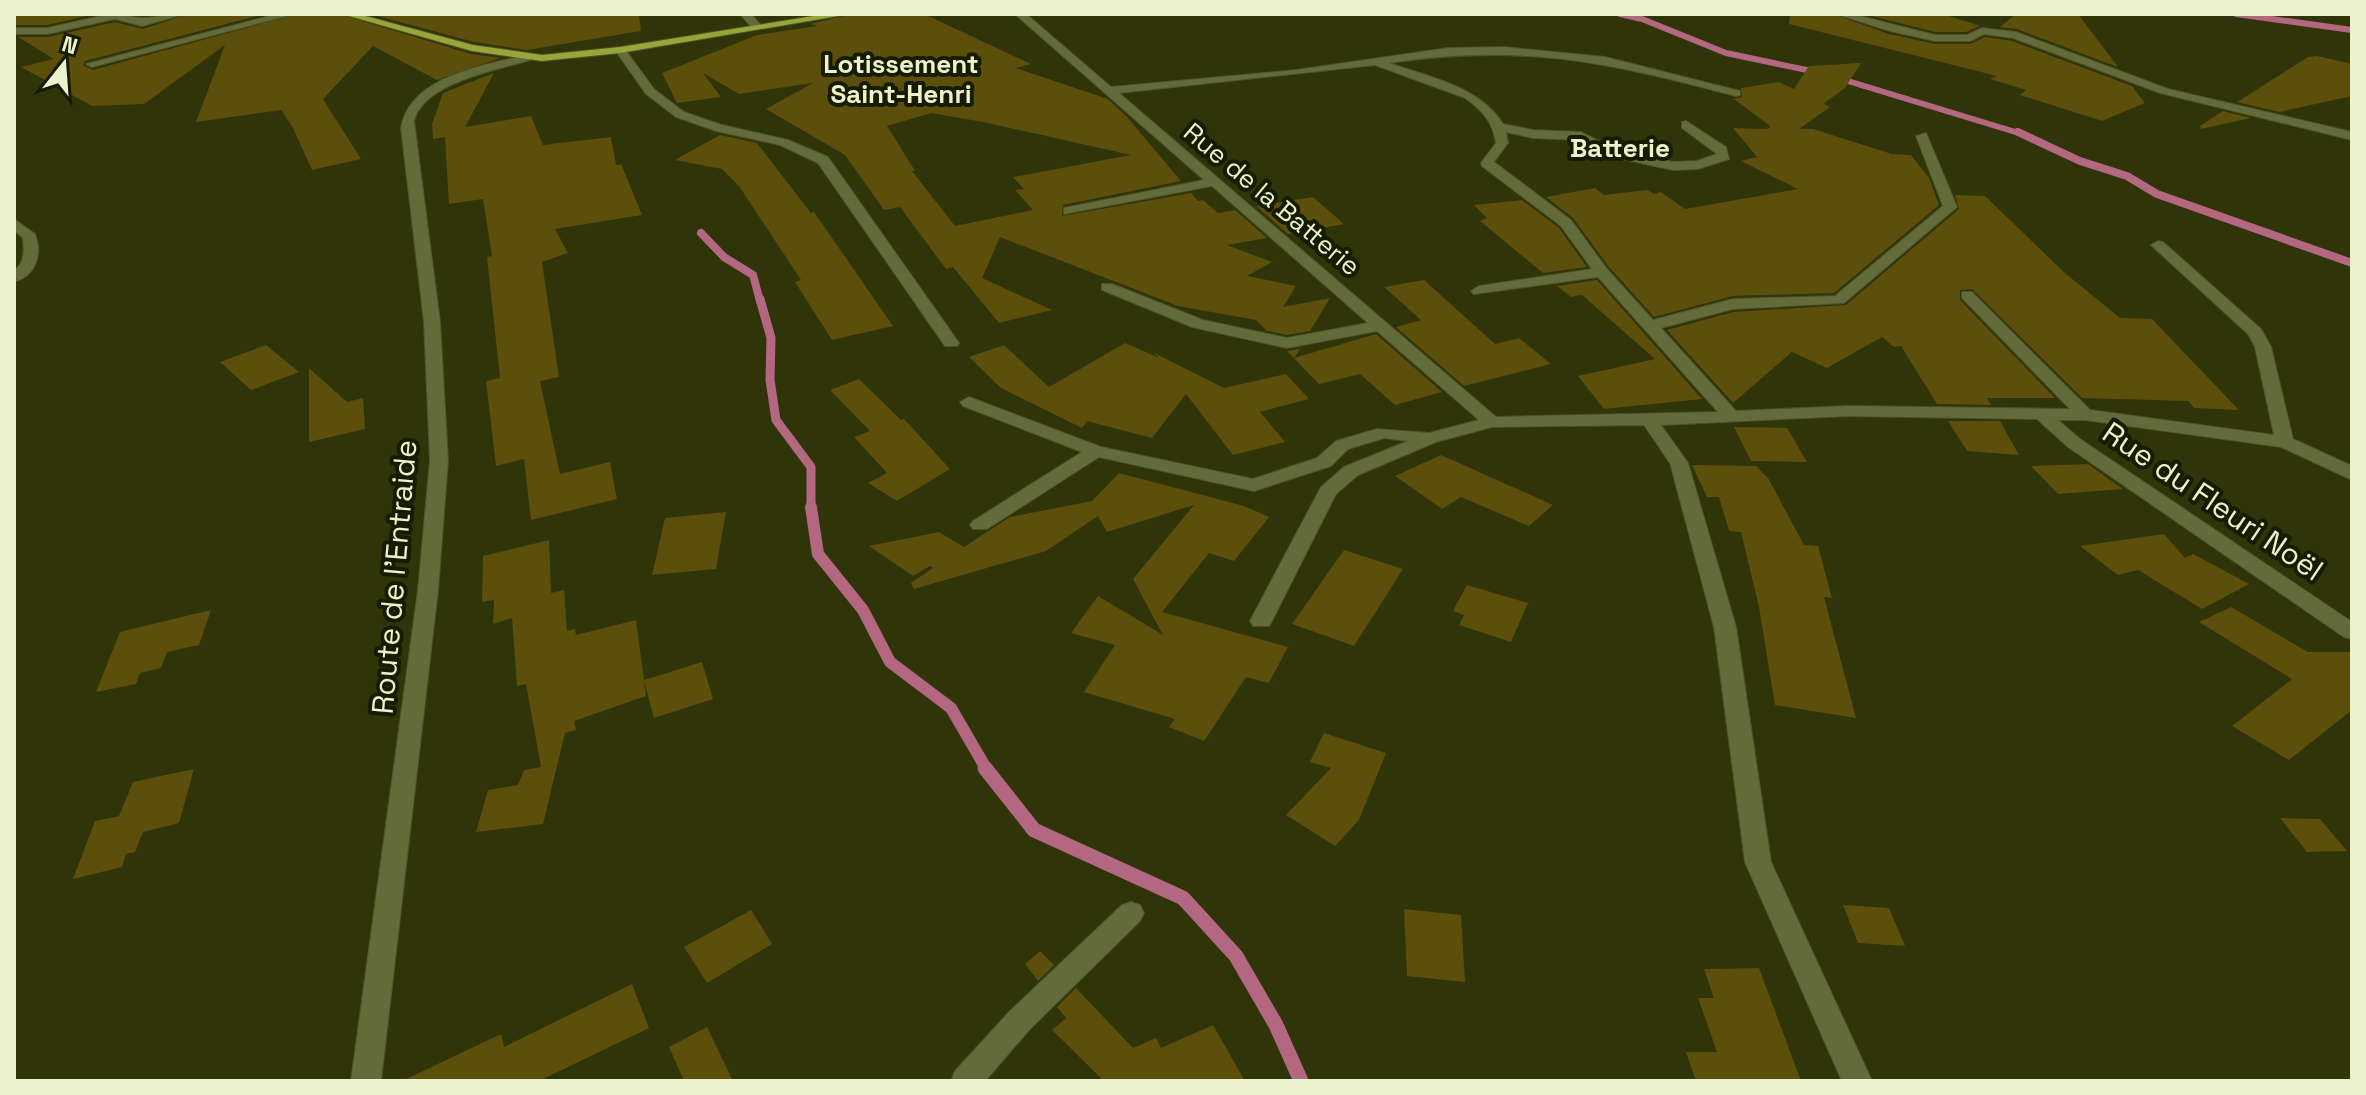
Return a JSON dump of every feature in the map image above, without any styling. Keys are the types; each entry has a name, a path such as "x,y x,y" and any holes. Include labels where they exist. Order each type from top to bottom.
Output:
{"main road":[{"path":"356,15 443,42 526,58 620,50 845,14"}],"street":[{"path":"14,31 47,31 120,15 142,23 180,14"},
{"path":"92,64 289,14"},
{"path":"745,14 758,28"},
{"name":"Rue de la Batterie","path":"1020,14 1492,422"},
{"path":"1841,14 1932,38 1956,41 1974,38 1982,31 2006,32 2138,83 2239,111 2352,136"},
{"path":"620,50 645,88 664,105 691,120 782,141 823,160 951,343"},
{"path":"1107,91 1296,73 1471,50 1529,52 1620,63 1686,77 1736,93"},
{"name":"Route de l'Entraide","path":"366,1081 428,590 439,460 432,322 407,128 411,110 425,94 465,76 526,58"},
{"path":"1376,62 1469,96 1482,104 1499,127 1502,143 1487,163 1566,223 1602,272 1731,416"},
{"path":"1499,127 1533,134 1581,136 1612,153 1673,166 1698,165 1724,156 1722,150 1686,125"},
{"path":"1652,325 1733,304 1839,300 1950,207 1922,136"},
{"path":"1069,211 1214,182"},
{"path":"14,223 30,237 32,261 28,269 14,278"},
{"path":"2158,245 2255,332 2263,347 2285,442"},
{"path":"1479,291 1602,272"},
{"path":"1107,287 1198,324 1287,343 1382,325"},
{"path":"1967,295 2085,415"},
{"path":"969,402 1096,451 1254,485 1324,462 1342,445 1383,433 1430,438"},
{"path":"1261,621 1328,491 1351,471 1430,438 1492,422 1649,420 1848,411 2085,415 2285,442 2323,457 2352,474"},
{"name":"Rue du Fleuri Noël","path":"2043,416 2074,443 2352,632"},
{"path":"1649,420 1679,463 1725,627 1758,862 1857,1081"},
{"path":"980,525 1096,451"},
{"path":"966,1081 1020,1020 1131,913"}],"building":[{"path":"14,14 96,14 47,25 14,25"},
{"path":"188,14 265,14 85,61 83,65 93,70 297,14 339,14 471,54 500,58 437,80 373,46 323,99 361,159 312,170 281,110 196,122 225,45 144,104 92,106 21,67 54,59 18,37 48,37 115,22 143,29"},
{"path":"370,14 639,14 641,31 527,50 474,42"},
{"path":"853,14 924,14 1031,64 1016,68 1108,99 1181,181 1063,205 1062,216 1191,193 1218,213 1235,210 1267,238 1227,245 1272,262 1247,276 1296,286 1283,307 1330,298 1310,331 1287,335 1267,331 1256,320 1178,306 1000,237 982,278 1052,310 999,323 953,267 946,269 900,207 884,210 845,155 766,109 813,83 739,94 703,73 721,97 677,103 662,73 757,35 817,26 810,24","holes":["931,113 1131,155 1013,177 1024,189 1015,190 1033,210 955,226 912,171 915,171 887,126"]},
{"path":"1790,14 1833,14 1889,34 1935,44 1970,44 1985,37 2012,41 2132,86 2145,103 2102,121 2020,95 2026,90 1990,79 1997,76 1789,24"},
{"path":"1864,14 1943,14 1980,26 1966,32 1935,32"},
{"path":"2016,14 2078,14 2118,67 2017,29 2000,27"},
{"path":"2317,56 2352,64 2352,96 2279,112 2237,102 2308,57"},
{"path":"1861,63 1845,88 1823,104 1830,107 1799,129 1813,129 1892,154 1911,155 1929,178 1939,205 1834,293 1733,296 1654,317 1609,267 1573,218 1546,197 1595,188 1604,195 1648,190 1654,194 1661,192 1685,209 1798,189 1741,161 1757,157 1733,128 1768,129 1770,126 1734,99 1742,97 1741,88 1779,82 1794,89 1809,66"},
{"path":"494,73 465,127 531,116 543,145 611,137 616,165 621,164 642,215 555,229 568,253 542,262 559,377 540,381 560,474 610,462 617,499 531,520 524,459 496,466 486,381 500,378 487,257 492,256 483,199 449,204 445,137 433,139 432,124 443,93"},
{"path":"2223,111 2251,118 2201,129 2200,126"},
{"path":"720,135 757,143 811,213 814,212 893,326 832,340 795,282 801,280 739,186 722,169 675,160"},
{"path":"1955,195 1985,196 2065,273 2120,318 2152,319 2239,410 2194,408 2188,401 2082,398 1972,289 1960,290 1960,300 2055,398 1987,398 1991,405 1937,404 1901,346 1894,347 1882,337 1827,368 1792,352 1733,403 1667,330 1733,312 1846,305 1959,209"},
{"path":"1313,197 1344,224 1288,234 1256,206"},
{"path":"1522,200 1559,228 1587,267 1543,273 1480,221 1487,218 1474,205"},
{"path":"1424,280 1495,344 1519,338 1551,364 1464,386 1396,327 1421,320 1384,287"},
{"path":"1597,280 1702,399 1604,409 1578,376 1655,359 1582,295 1571,297 1557,286"},
{"path":"1376,334 1442,392 1395,405 1360,374 1319,384 1287,351 1300,349 1294,358"},
{"path":"1125,343 1159,358 1154,353 1224,388 1286,374 1309,399 1260,412 1285,442 1233,455 1186,394 1152,438 1087,421 1082,428 1001,388 969,357 1004,345 1049,387"},
{"path":"266,345 299,372 251,390 220,362"},
{"path":"309,368 347,402 363,398 365,429 309,442"},
{"path":"859,379 901,420 904,419 950,469 897,501 868,483 887,473 854,437 870,431 830,390"},
{"path":"1948,421 2000,421 2019,455 1967,451"},
{"path":"1734,427 1787,428 1807,462 1751,461"},
{"path":"1441,455 1553,505 1529,526 1461,497 1442,509 1395,476"},
{"path":"2088,464 2123,489 2058,494 2031,466"},
{"path":"1692,465 1756,466 1768,478 1804,545 1818,546 1832,598 1824,597 1856,718 1775,705 1759,607 1741,532 1729,531 1719,497 1707,497"},
{"path":"1119,473 1244,506 1269,517 1234,561 1209,553 1162,612 1288,647 1269,683 1246,677 1204,741 1169,727 1175,719 1084,692 1115,645 1071,633 1098,596 1163,635 1133,579 1194,505 1107,532 1098,516 1046,551 914,589 911,583 933,568 930,566 913,576 869,546 939,532 964,547 1010,517 1092,501"},
{"path":"726,512 716,569 652,575 665,518"},
{"path":"2164,534 2185,558 2193,554 2249,584 2202,609 2138,570 2118,575 2080,546"},
{"path":"549,540 551,593 564,590 567,631 575,629 576,635 636,620 644,680 702,662 713,699 654,718 644,681 646,696 574,721 576,730 565,733 543,824 476,832 488,790 518,785 524,770 541,767 526,684 517,686 512,618 493,624 494,600 482,602 483,556"},
{"path":"1344,550 1403,569 1354,646 1292,624"},
{"path":"1467,585 1528,603 1511,642 1459,625 1464,615 1453,611"},
{"path":"2231,607 2308,652 2352,652 2352,710 2289,760 2232,726 2292,679 2199,622"},
{"path":"211,610 199,645 167,652 161,668 140,673 136,684 96,692 120,632"},
{"path":"1324,733 1386,753 1359,820 1335,846 1286,815 1331,768 1310,762"},
{"path":"194,769 179,823 143,832 135,852 126,854 122,867 73,879 95,821 119,816 133,782"},
{"path":"2280,818 2320,819 2347,851 2307,852"},
{"path":"1843,905 1889,908 1905,946 1858,943"},
{"path":"1404,909 1461,915 1465,982 1407,976"},
{"path":"751,910 772,944 707,983 684,947"},
{"path":"1040,951 1054,965 1038,981 1025,964"},
{"path":"1759,968 1801,1081 1696,1081 1686,1052 1717,1052 1698,998 1714,998 1704,969"},
{"path":"632,984 649,1028 539,1081 402,1081 501,1034 504,1047"},
{"path":"1076,988 1133,1048 1156,1038 1161,1048 1213,1025 1245,1081 1104,1081 1052,1030 1066,1018 1057,1007"},
{"path":"707,1027 733,1081 684,1081 669,1047"}],"waterway":[{"path":"1620,14 1642,19 1726,53 1821,73"},
{"path":"2236,14 2352,30"},
{"path":"1838,78 2022,134"},
{"path":"2018,132 2080,161 2127,176 2157,194 2352,263"},
{"path":"701,233 724,257 753,275 760,301"},
{"path":"760,299 771,338 770,380 776,420 811,467 811,507"},
{"path":"811,507 818,554 863,610 890,662 951,708 987,770"},
{"path":"985,768 1034,830 1183,898 1236,956 1276,1025 1301,1081"}],"district":[{"name":"Lotissement Saint-Henri","path":"901,79"},
{"name":"Batterie","path":"1620,148"}]}
